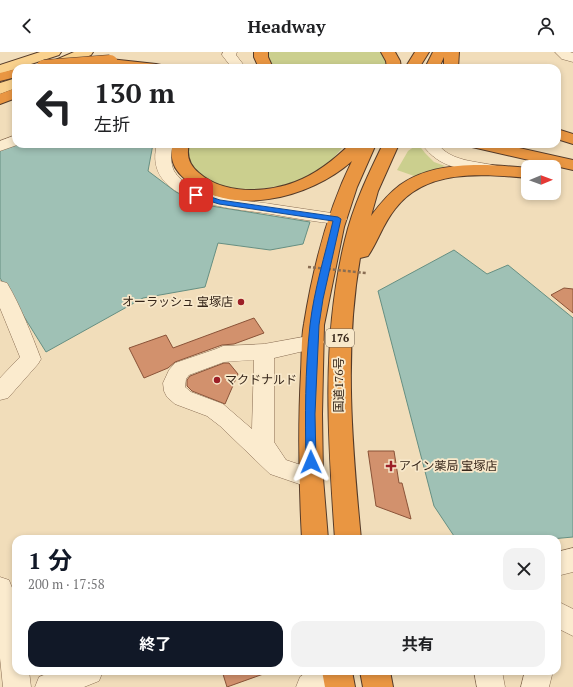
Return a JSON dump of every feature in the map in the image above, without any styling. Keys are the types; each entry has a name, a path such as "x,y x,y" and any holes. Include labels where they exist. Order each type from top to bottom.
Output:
{"highway":[{"path":"261,52 261,57 264,64"},
{"path":"388,52 393,64"},
{"path":"414,64 422,52"},
{"path":"434,64 440,52"},
{"path":"451,64 452,52"},
{"path":"79,64 119,64"},
{"path":"0,77 12,74"},
{"path":"0,99 12,94"},
{"path":"561,135 573,138"},
{"path":"180,148 179,156 181,163 192,177 211,188 222,191 254,194 285,190 308,183 334,168 355,148"},
{"name":"176","path":"315,535 311,478 310,414 314,342 319,299 338,219 348,186 366,148"},
{"name":"国道176号","path":"348,535 339,428 339,357 342,300 357,228 368,192 389,148"},
{"path":"496,148 573,165"},
{"path":"552,148 573,152"},
{"path":"342,300 367,237 378,218 394,197 411,185 433,176 459,171 492,169 521,172"},
{"path":"561,177 573,179"},
{"path":"338,675 340,687"},
{"path":"376,675 378,687"}],"main road":[{"path":"18,64 54,52"},
{"path":"38,64 67,52"},
{"path":"58,64 86,52"},
{"path":"0,70 12,66"},
{"path":"0,80 12,75"},
{"path":"0,89 12,84"}],"street":[{"path":"230,52 229,55 235,64"},
{"path":"562,52 573,58"},
{"path":"0,146 12,142"},
{"path":"164,148 164,166 169,176 180,186 196,195 219,202 338,219"},
{"path":"433,148 438,154 453,161 492,169"},
{"path":"0,288 12,312 31,359 0,392"},
{"path":"311,478 278,467 228,420 215,410 183,398 175,390 174,383 176,376 182,369 223,354 264,352 314,342"},
{"path":"264,352 263,444 278,467"},
{"path":"561,563 573,560"},
{"path":"0,589 12,619"},
{"path":"561,616 573,623"},
{"path":"16,675 17,687"},
{"path":"49,687 79,675"},
{"path":"310,687 326,675"},
{"path":"489,675 491,687"},
{"path":"535,687 538,675"}],"path":[{"path":"308,267 366,273"}],"green space":[{"path":"268,52 381,52 384,55 387,64 270,64 268,62"},
{"path":"187,148 342,148 324,167 312,175 279,186 261,188 242,189 225,187 209,182 197,174 187,162"},
{"path":"412,148 421,148 434,162 445,166 417,177 397,170 408,151"}],"water":[{"path":"12,146 12,148 152,148 148,171 176,192 205,205 310,222 303,244 270,250 218,243 205,287 143,298 46,352 0,278 0,150"},
{"path":"454,250 487,274 508,265 573,318 573,537 561,538 561,535 453,535 434,506 378,291"}],"building":[{"path":"564,288 573,289 573,313 551,295"},
{"path":"254,318 264,333 234,344 222,345 175,362 168,368 144,378 129,348 166,335 173,348"},
{"path":"224,363 229,363 238,374 225,404 192,391 187,386 187,380 190,376"},
{"path":"368,451 394,451 399,483 402,483 411,519 376,506"},
{"path":"223,675 261,675 227,687"}],"place":[{"name":"オーラッシュ 宝塚店","path":"241,302"},
{"name":"マクドナルド","path":"217,380"},
{"name":"アイン薬局 宝塚店","path":"391,466"}],"route":[{"path":"196,195 219,202 338,219 314,325 310,414 311,462"}]}
